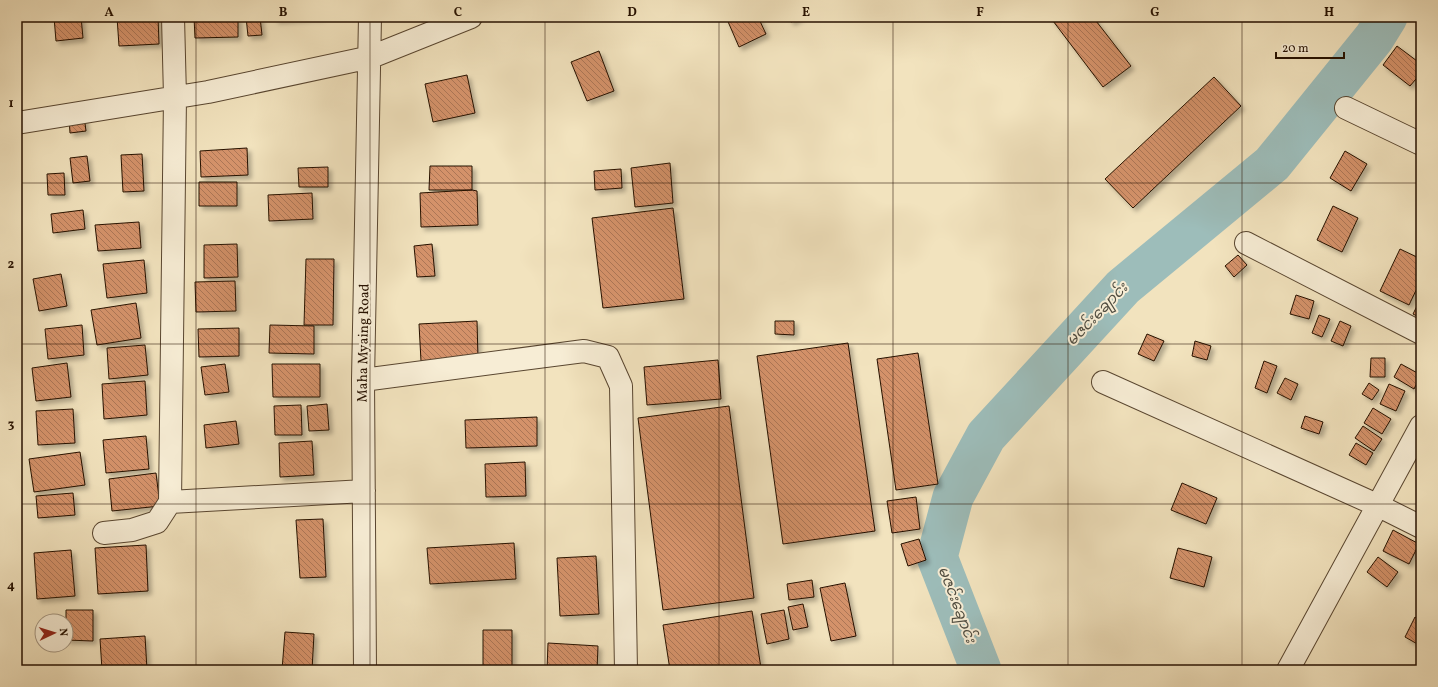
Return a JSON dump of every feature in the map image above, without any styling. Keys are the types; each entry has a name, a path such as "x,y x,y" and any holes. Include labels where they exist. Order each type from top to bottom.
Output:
{"street":[{"path":"104,533 132,530 157,522 170,502 175,97 173,17"},
{"name":"Maha Myaing Road","path":"365,670 363,380 371,57 370,17"},
{"path":"17,123 208,92 371,57 471,17"},
{"path":"1346,108 1421,144"},
{"path":"1246,244 1421,333"},
{"path":"363,380 584,351 608,357 621,386 626,670"},
{"path":"1103,382 1379,506 1421,527"},
{"path":"1288,670 1379,506 1421,426"},
{"path":"170,502 364,491"}],"building":[{"path":"54,17 81,17 83,38 56,41"},
{"path":"117,17 158,17 159,44 119,46"},
{"path":"194,17 238,17 238,37 195,38"},
{"path":"246,17 260,17 262,35 248,36"},
{"path":"275,17 321,17 275,20"},
{"path":"726,17 758,17 766,34 739,47"},
{"path":"788,17 801,17 791,22"},
{"path":"1050,17 1093,17 1131,66 1103,87"},
{"path":"1397,46 1421,64 1421,73 1410,86 1383,65"},
{"path":"599,51 614,91 587,101 571,62"},
{"path":"467,75 475,113 433,122 425,84"},
{"path":"1214,77 1241,106 1133,208 1105,179"},
{"path":"84,116 86,131 70,133 69,117"},
{"path":"247,148 248,175 201,177 200,151"},
{"path":"1345,151 1367,164 1351,191 1330,178"},
{"path":"142,154 144,191 123,192 121,155"},
{"path":"87,156 90,181 73,183 70,158"},
{"path":"670,163 673,203 635,207 631,168"},
{"path":"430,166 472,166 472,190 429,190"},
{"path":"328,167 328,187 299,187 298,168"},
{"path":"621,169 622,188 595,190 594,171"},
{"path":"64,173 65,195 48,195 47,174"},
{"path":"199,182 237,182 237,206 199,206"},
{"path":"477,191 478,225 421,227 420,193"},
{"path":"312,193 313,219 269,221 268,195"},
{"path":"1333,206 1358,218 1342,252 1317,240"},
{"path":"673,208 684,299 603,308 592,218"},
{"path":"83,210 85,229 53,233 51,214"},
{"path":"139,222 141,248 98,251 95,225"},
{"path":"237,244 238,277 204,278 204,245"},
{"path":"432,244 435,276 417,277 414,246"},
{"path":"1400,249 1421,259 1421,280 1409,305 1380,291"},
{"path":"1238,255 1247,265 1234,277 1225,266"},
{"path":"306,259 334,259 333,325 304,325"},
{"path":"144,260 147,293 107,298 103,264"},
{"path":"61,274 67,306 39,311 33,279"},
{"path":"235,281 236,311 196,312 195,282"},
{"path":"1296,295 1314,301 1309,319 1290,314"},
{"path":"1421,298 1421,318 1413,314"},
{"path":"136,303 141,338 97,345 91,310"},
{"path":"1319,315 1330,319 1322,337 1312,333"},
{"path":"477,321 478,358 421,361 419,324"},
{"path":"775,321 794,321 794,335 775,334"},
{"path":"1340,321 1351,326 1343,346 1331,341"},
{"path":"82,325 84,355 48,359 45,329"},
{"path":"270,325 314,326 314,354 269,353"},
{"path":"239,328 239,356 199,357 198,329"},
{"path":"1147,334 1164,341 1154,361 1138,354"},
{"path":"1195,341 1211,346 1207,360 1192,356"},
{"path":"848,343 875,531 783,544 757,356"},
{"path":"145,345 148,375 109,379 107,348"},
{"path":"918,353 938,484 896,490 877,359"},
{"path":"1371,358 1385,358 1385,377 1370,377"},
{"path":"718,360 721,399 647,405 644,367"},
{"path":"1264,361 1277,366 1267,393 1255,388"},
{"path":"67,363 71,397 36,401 32,368"},
{"path":"225,364 229,392 205,395 201,367"},
{"path":"272,364 320,364 320,397 273,397"},
{"path":"1401,364 1421,375 1414,389 1394,377"},
{"path":"1285,378 1298,384 1291,400 1277,393"},
{"path":"145,381 147,415 104,419 102,384"},
{"path":"1369,383 1379,390 1372,400 1362,394"},
{"path":"1389,384 1405,391 1396,411 1380,404"},
{"path":"327,404 329,430 309,431 307,406"},
{"path":"301,405 302,435 275,435 274,406"},
{"path":"729,406 754,598 663,610 638,418"},
{"path":"1373,408 1391,419 1382,434 1364,423"},
{"path":"73,409 75,443 38,445 36,411"},
{"path":"1305,416 1323,422 1319,434 1301,428"},
{"path":"537,417 537,446 466,448 465,420"},
{"path":"236,421 239,444 206,448 204,425"},
{"path":"1363,426 1382,439 1374,451 1355,438"},
{"path":"146,436 149,469 106,473 103,440"},
{"path":"312,441 314,475 280,477 279,443"},
{"path":"1356,443 1373,453 1366,465 1349,455"},
{"path":"80,452 85,485 34,492 29,459"},
{"path":"525,462 526,496 486,497 485,464"},
{"path":"156,473 160,506 112,511 109,479"},
{"path":"1182,483 1217,498 1206,524 1171,510"},
{"path":"73,493 75,515 38,518 36,496"},
{"path":"916,497 920,529 892,533 887,501"},
{"path":"323,519 326,577 300,578 296,520"},
{"path":"1393,530 1419,544 1409,564 1383,551"},
{"path":"919,539 926,560 908,566 901,544"},
{"path":"514,543 516,579 430,584 427,548"},
{"path":"146,545 148,591 98,594 95,548"},
{"path":"1178,548 1212,557 1204,587 1170,578"},
{"path":"71,550 75,596 37,599 34,553"},
{"path":"596,556 599,614 560,616 557,558"},
{"path":"1378,557 1398,572 1387,587 1367,572"},
{"path":"812,580 814,597 789,600 787,584"},
{"path":"845,583 856,636 831,641 820,588"},
{"path":"803,604 808,627 793,630 788,607"},
{"path":"66,610 93,610 93,641 74,640 74,613 66,613"},
{"path":"784,610 789,639 767,644 761,614"},
{"path":"752,611 761,668 745,670 670,670 663,625"},
{"path":"1415,617 1421,621 1421,646 1405,637"},
{"path":"483,630 512,630 512,670 483,670"},
{"path":"285,632 314,634 312,670 282,670"},
{"path":"145,636 147,670 102,670 100,639"},
{"path":"548,643 598,646 597,670 547,670"}],"waterway":[{"name":"မဇင်းချောင်း","path":"981,670 937,557 953,497 986,436 1123,287 1272,164 1374,38 1387,17"}]}
